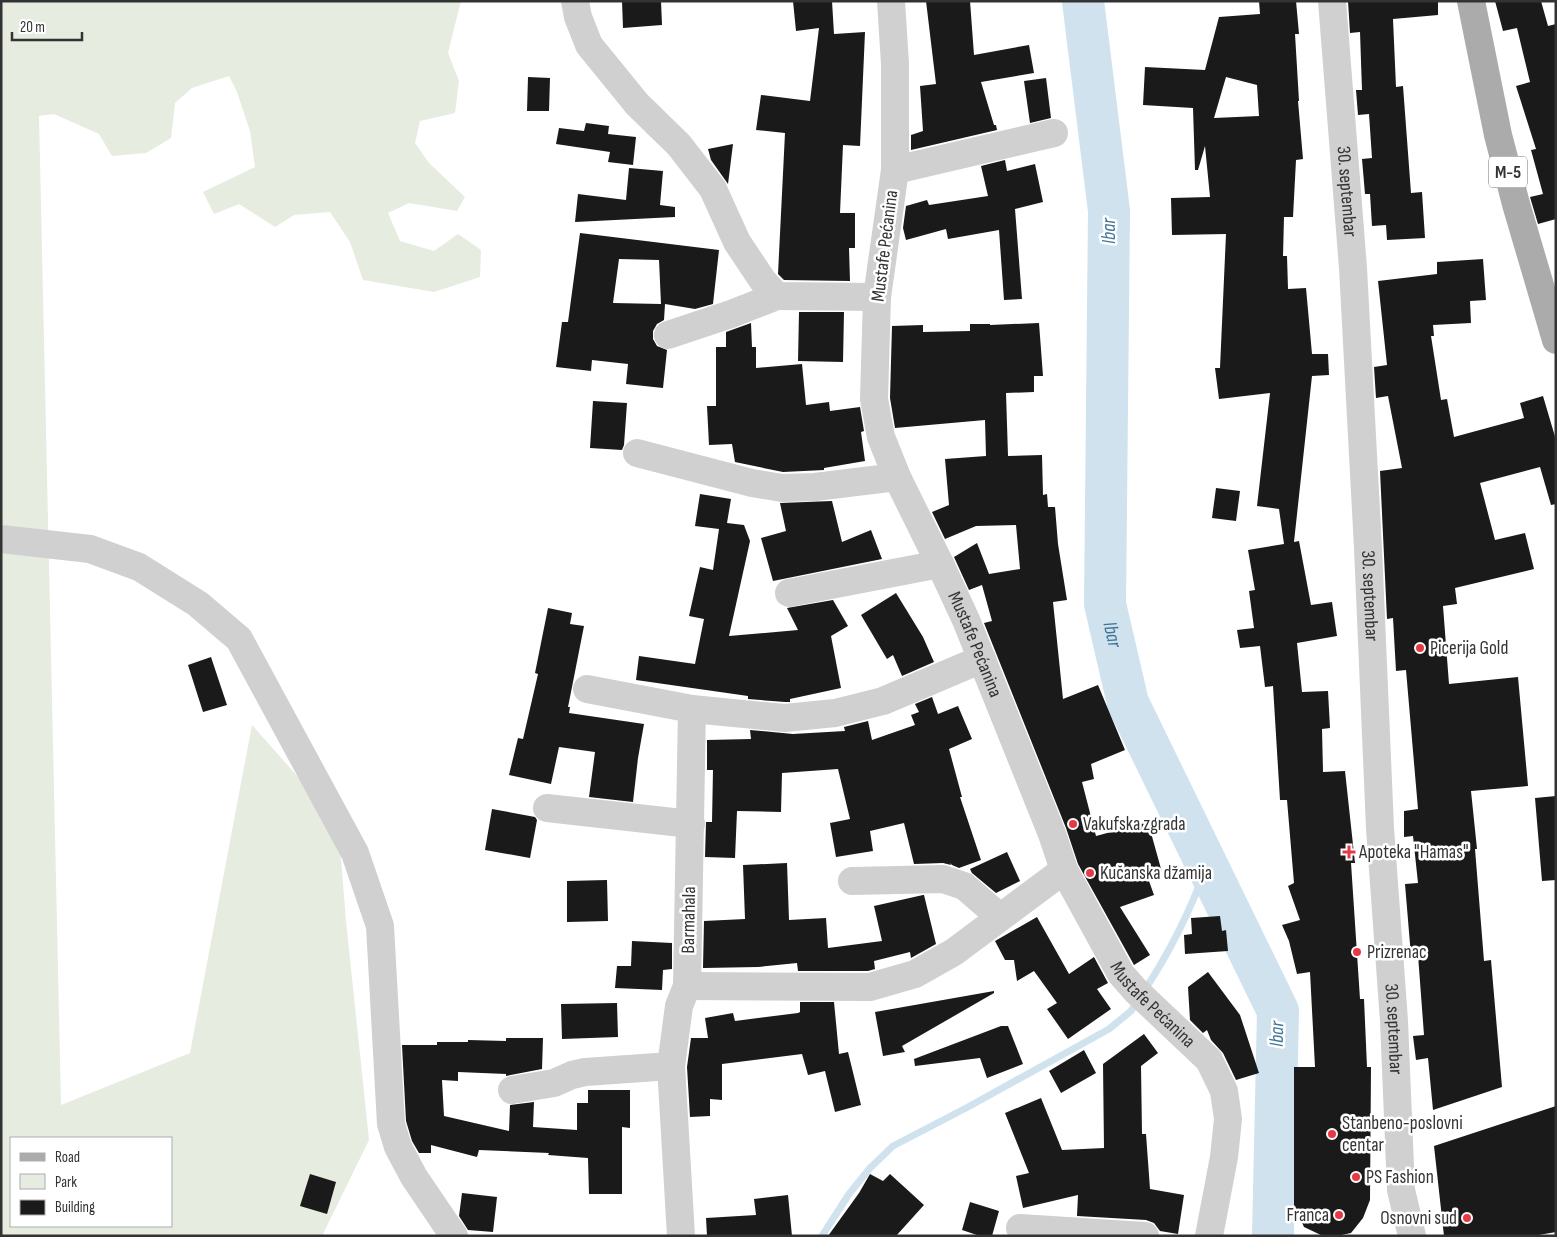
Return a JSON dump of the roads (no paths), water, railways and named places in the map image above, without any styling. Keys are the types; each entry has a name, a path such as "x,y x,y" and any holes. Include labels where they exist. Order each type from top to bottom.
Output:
{"main road":[{"name":"M-5","path":"1471,1 1498,135 1556,340"}],"street":[{"path":"575,1 578,17 588,45 637,104 679,145 713,189 737,242 763,281 777,296"},
{"name":"Mustafe Pećanina","path":"890,1 895,64 895,170 877,297 874,399 881,437 897,477 940,564 982,659 1052,834 1064,870 1121,974 1209,1060 1224,1091 1228,1119 1225,1148 1209,1236"},
{"name":"30. septembar","path":"1332,1 1353,268 1380,828 1394,1021 1401,1190 1394,1236"},
{"path":"895,170 1054,133"},
{"path":"668,335 777,296 877,297"},
{"path":"637,453 752,483 782,488 815,487 897,477"},
{"path":"1,539 90,549 139,567 198,604 239,639 355,853 380,926 390,1124 398,1147 414,1176 454,1236"},
{"path":"788,593 940,564"},
{"path":"587,688 692,708 785,718 835,713 883,701 982,659"},
{"name":"Barmahala","path":"680,1236 670,1066 679,1006 687,986 692,708"},
{"path":"547,808 691,824"},
{"path":"687,986 870,987 915,974 954,952 1064,870"},
{"path":"852,881 943,879 964,886 1000,917"},
{"path":"512,1090 554,1083 572,1075 585,1072 670,1066"},
{"name":"30. septembar","path":"1401,1190 1412,1236"},
{"path":"1020,1228 1145,1236"}],"waterway":[{"name":"Ibar","path":"1083,1 1109,211 1105,604 1128,703 1278,1011 1273,1236"},
{"path":"1144,991 1163,961 1179,930 1207,865"},
{"path":"822,1236 849,1194 870,1168 893,1146 1109,1029 1131,1011 1138,1000"}],"place":[{"name":"Picerija Gold","path":"1420,648"},
{"name":"Vakufska zgrada","path":"1073,824"},
{"name":"Apoteka \"Hamas\"","path":"1349,852"},
{"name":"Kučanska džamija","path":"1090,873"},
{"name":"Prizrenac","path":"1357,952"},
{"name":"Stanbeno-poslovni centar","path":"1332,1134"},
{"name":"PS Fashion","path":"1356,1177"},
{"name":"Franca","path":"1339,1215"},
{"name":"Osnovni sud","path":"1467,1218"}]}
